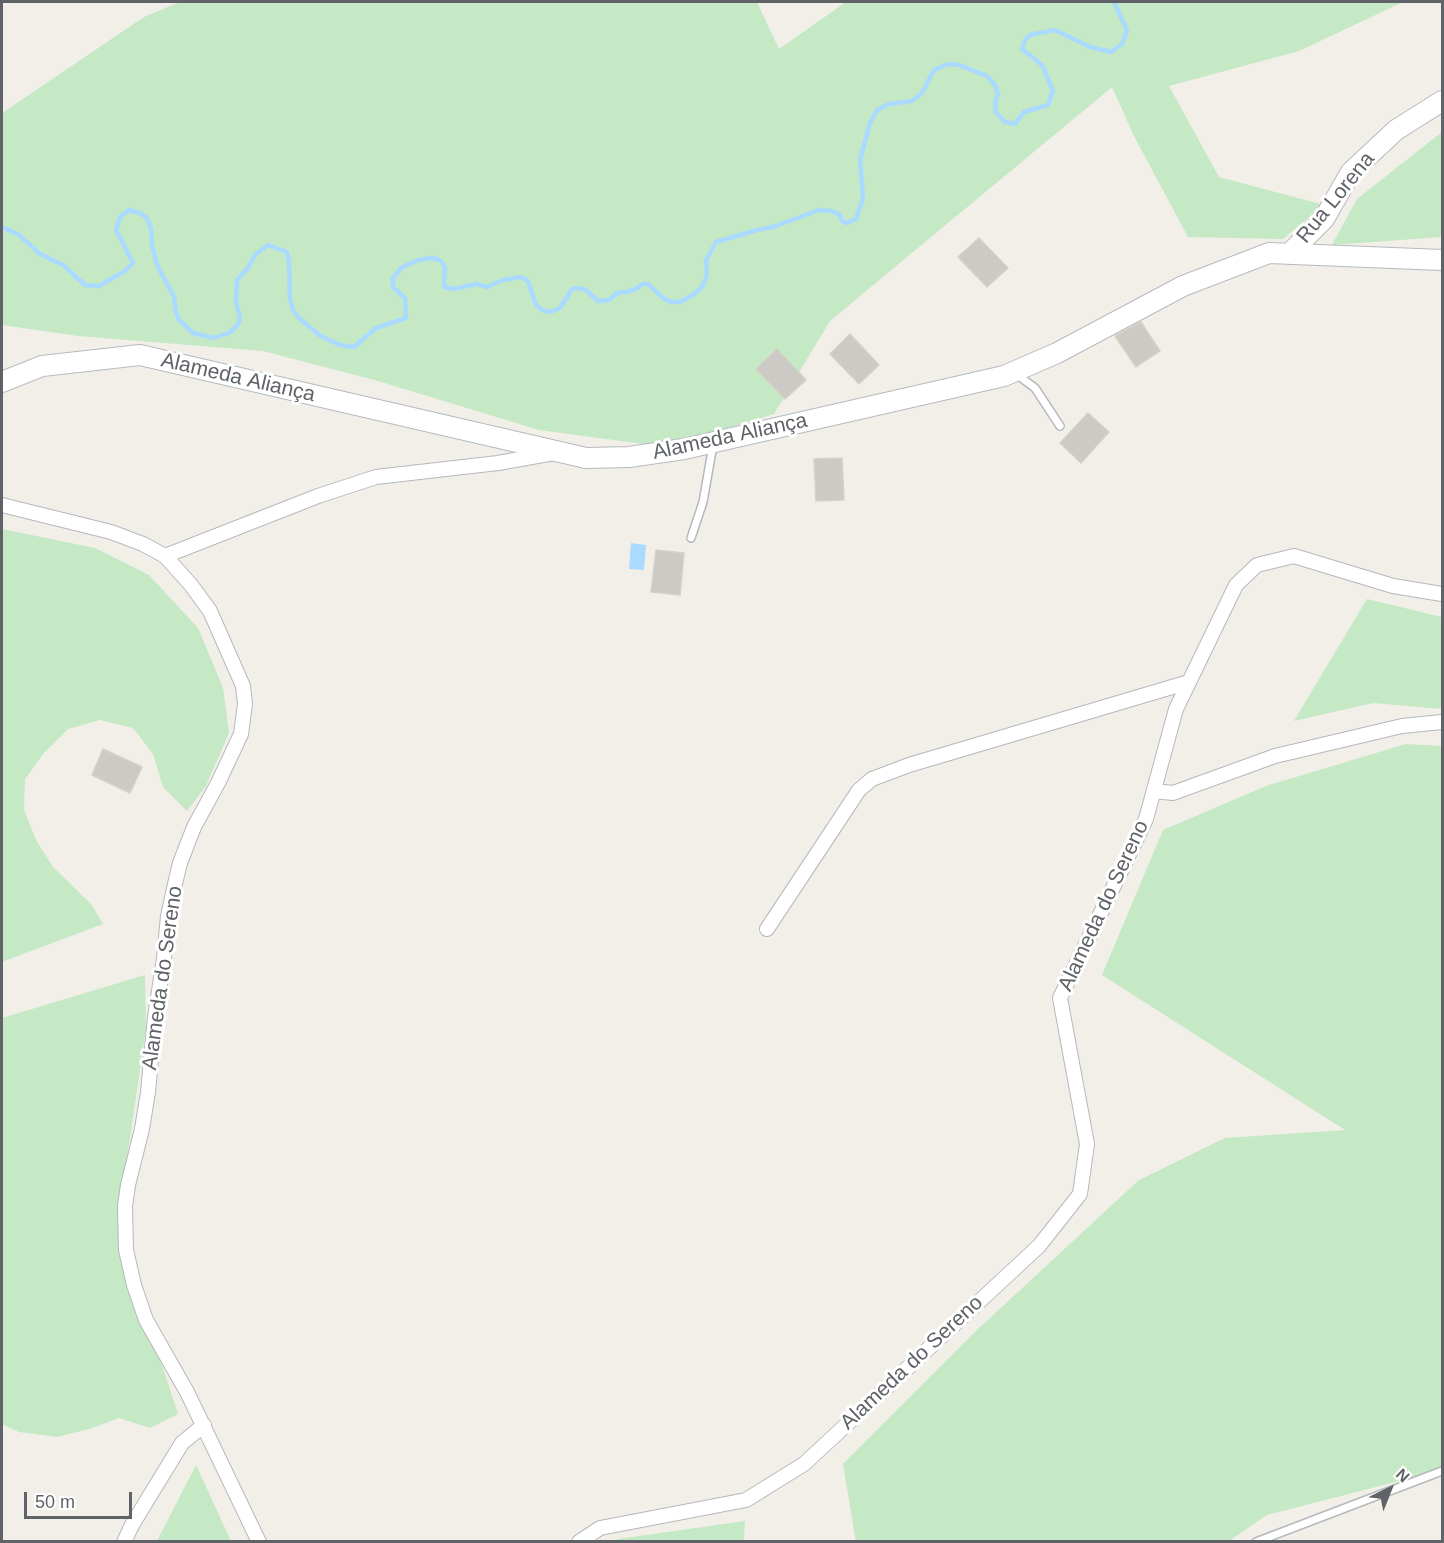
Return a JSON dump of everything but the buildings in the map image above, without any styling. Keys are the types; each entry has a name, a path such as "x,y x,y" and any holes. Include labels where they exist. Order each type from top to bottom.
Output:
{"street":[{"name":"Rua Lorena","path":"1289,254 1324,219 1351,172 1396,130 1443,101"},
{"name":"Alameda Aliança","path":"2,382 42,366 140,355 559,452 586,458 606,459 714,443 980,382 1014,372 1057,353 1150,303 1205,277 1269,253 1443,260"},
{"path":"165,556 318,496 376,477 498,463 559,452"},
{"name":"Alameda do Sereno","path":"2,505 111,532 143,544 165,556 210,611 243,686 241,734 194,827 180,863 168,916 143,1120 125,1206 126,1250 134,1285 146,1320 170,1359 204,1425 259,1542"},
{"name":"Alameda do Sereno","path":"579,1542 600,1528 746,1500 804,1464 1039,1246 1080,1194 1087,1144 1060,998 1146,819 1176,709 1236,585 1257,565 1294,556 1393,586 1443,594"},
{"path":"767,929 860,790 872,779 920,761 1189,682"},
{"path":"1154,791 1173,793 1275,756 1401,726 1443,722"},
{"path":"124,1542 182,1443 204,1425"}],"lane":[{"path":"1014,372 1035,388 1060,426"},
{"path":"692,538 703,502 714,443"},
{"path":"1256,1542 1443,1471"}],"green space":[{"path":"180,2 757,2 779,49 846,2 1403,2 1299,51 1169,86 1219,177 1324,205 1283,239 1188,237 1134,136 1112,87 830,321 774,414 666,447 539,430 378,381 263,351 78,336 2,325 2,113 144,17"},
{"path":"1442,132 1442,237 1332,245 1357,199"},
{"path":"2,529 95,548 149,575 198,628 223,688 229,733 206,786 187,811 163,787 153,754 133,728 100,720 68,729 44,753 25,779 24,810 36,840 53,867 91,904 103,924 2,962"},
{"path":"1367,599 1442,617 1442,709 1373,703 1294,721"},
{"path":"1406,744 1442,746 1442,1470 1267,1515 1229,1541 856,1542 843,1464 978,1329 1139,1180 1225,1138 1345,1130 1102,975 1163,830 1266,786"},
{"path":"145,975 146,1029 119,1212 127,1286 162,1365 178,1414 150,1428 119,1418 57,1437 19,1432 2,1424 2,1018"},
{"path":"196,1465 231,1541 157,1541"},
{"path":"745,1521 744,1541 614,1541 618,1539"}],"water":[{"path":"631,543 646,545 644,570 629,569"}],"waterway":[{"path":"2,227 19,235 40,254 63,265 85,285 99,286 125,271 133,263 116,230 120,217 129,210 140,213 147,218 151,228 157,265 174,297 176,313 180,321 193,333 214,338 231,332 239,323 240,316 236,303 237,280 248,268 255,255 268,245 287,252 290,299 293,310 299,318 319,335 340,345 354,347 376,328 406,318 405,298 393,287 393,278 401,268 418,260 432,258 440,260 445,267 444,287 454,289 476,284 487,287 503,280 521,277 528,281 536,305 550,312 560,308 572,289 580,288 586,290 598,301 609,300 617,293 648,284 663,298 671,302 680,302 695,294 703,285 707,275 706,260 716,242 773,227 819,210 832,211 840,215 842,221 847,223 856,219 863,198 860,160 870,123 877,110 889,104 912,101 922,93 934,70 948,64 959,65 987,76 995,85 998,94 995,103 996,113 1005,122 1015,124 1024,112 1048,105 1053,91 1042,65 1022,49 1025,40 1030,35 1055,30 1090,47 1111,52 1122,44 1127,30 1114,2"}]}
